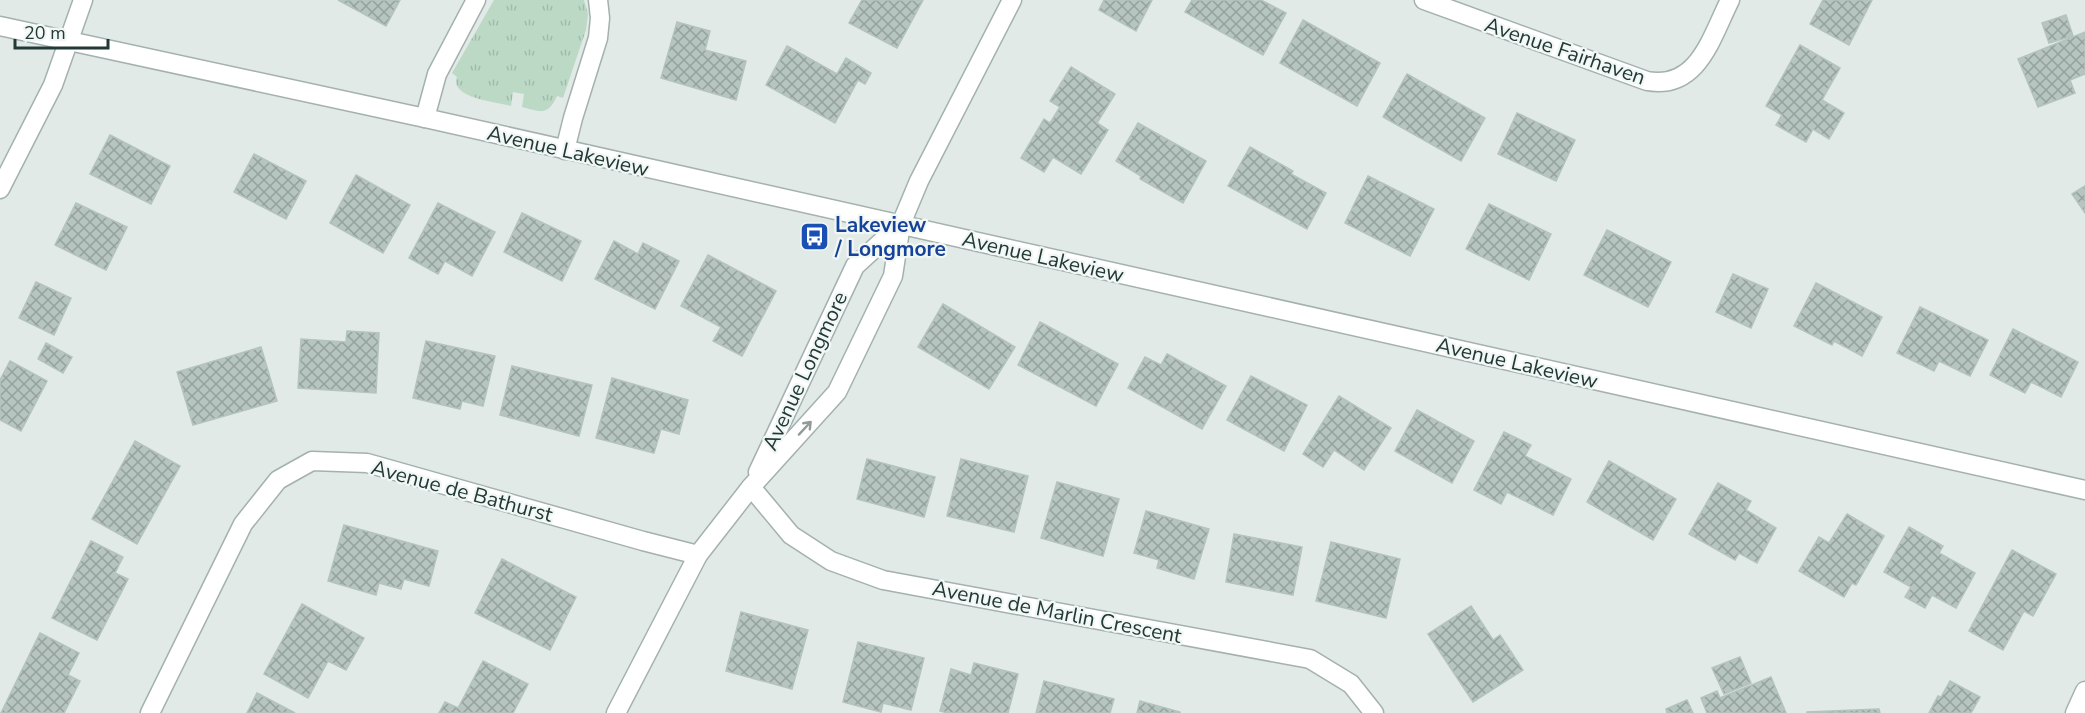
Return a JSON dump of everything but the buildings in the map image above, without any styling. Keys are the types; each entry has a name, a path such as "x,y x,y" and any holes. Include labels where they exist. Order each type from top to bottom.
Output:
{"street":[{"path":"0,189 52,85 83,0"},
{"path":"425,118 437,74 476,0"},
{"path":"565,150 598,38 600,18 598,0"},
{"path":"901,224 919,181 1012,0"},
{"name":"Avenue Fairhaven","path":"1424,0 1647,81 1661,83 1674,81 1695,66 1730,0"},
{"name":"Avenue Lakeview","path":"0,26 425,118 2085,490"},
{"name":"Avenue Longmore","path":"751,487 855,266 901,224"},
{"name":"Avenue Longmore","path":"616,713 698,555 751,487 837,392 893,276 901,224"},
{"name":"Avenue de Bathurst","path":"150,713 243,524 278,480 312,461 367,463 698,555"},
{"name":"Avenue de Marlin Crescent","path":"751,487 790,535 831,561 852,569 883,580 1310,659 1351,684 1374,713"},
{"path":"2075,713 2085,691"}],"green space":[{"path":"494,0 584,0 588,14 586,30 563,98 557,96 547,110 539,111 522,107 524,94 513,92 511,106 475,98 460,90 456,84 457,77 452,73"}],"place":[{"name":"Lakeview / Longmore","path":"814,237"}]}
